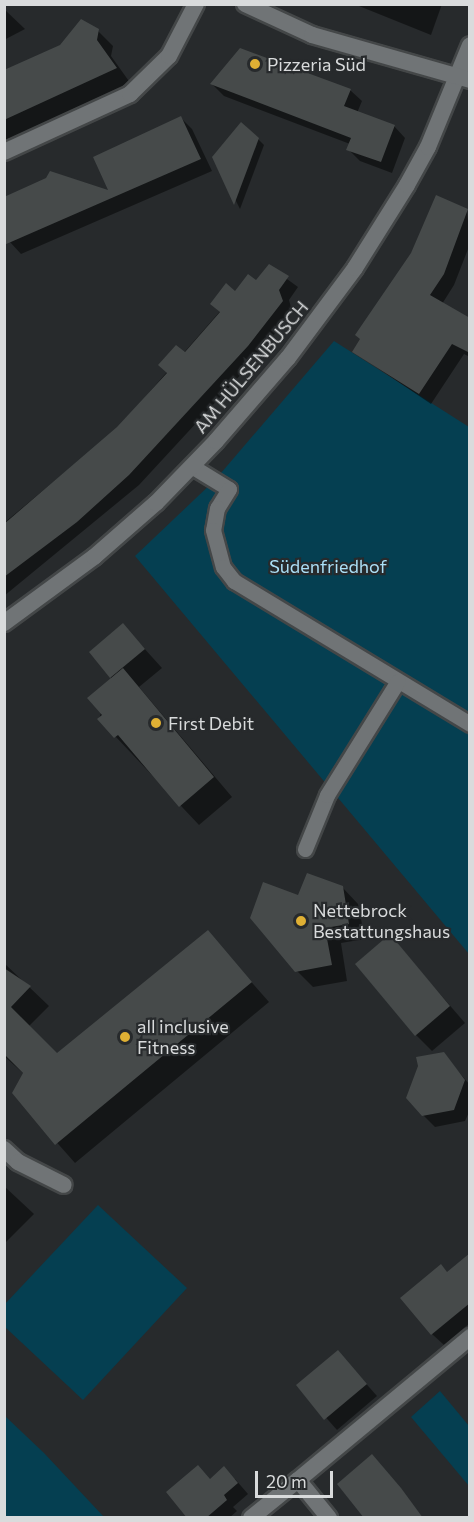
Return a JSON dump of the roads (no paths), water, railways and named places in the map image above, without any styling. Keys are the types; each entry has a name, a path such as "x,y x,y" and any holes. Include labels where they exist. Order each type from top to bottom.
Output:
{"street":[{"path":"4,152 130,94 169,56 196,4"},
{"path":"245,4 312,35 463,79"},
{"name":"AM HÜLSENBUSCH","path":"4,623 123,534 193,467 288,358 356,268 428,147 463,79 470,45"},
{"path":"4,1149 18,1162 64,1185"},
{"path":"251,1518 470,1337"},
{"path":"298,1480 329,1518"}],"lane":[{"path":"193,467 229,489 217,508 213,530 223,567 234,581 470,724"},
{"path":"305,849 327,795 398,681"}],"place":[{"name":"Pizzeria Süd","path":"255,64"},
{"name":"First Debit","path":"156,723"},
{"name":"Nettebrock Bestattungshaus","path":"301,921"},
{"name":"all inclusive Fitness","path":"125,1037"}],"park label":[{"name":"Südenfriedhof","path":"328,566"}]}
